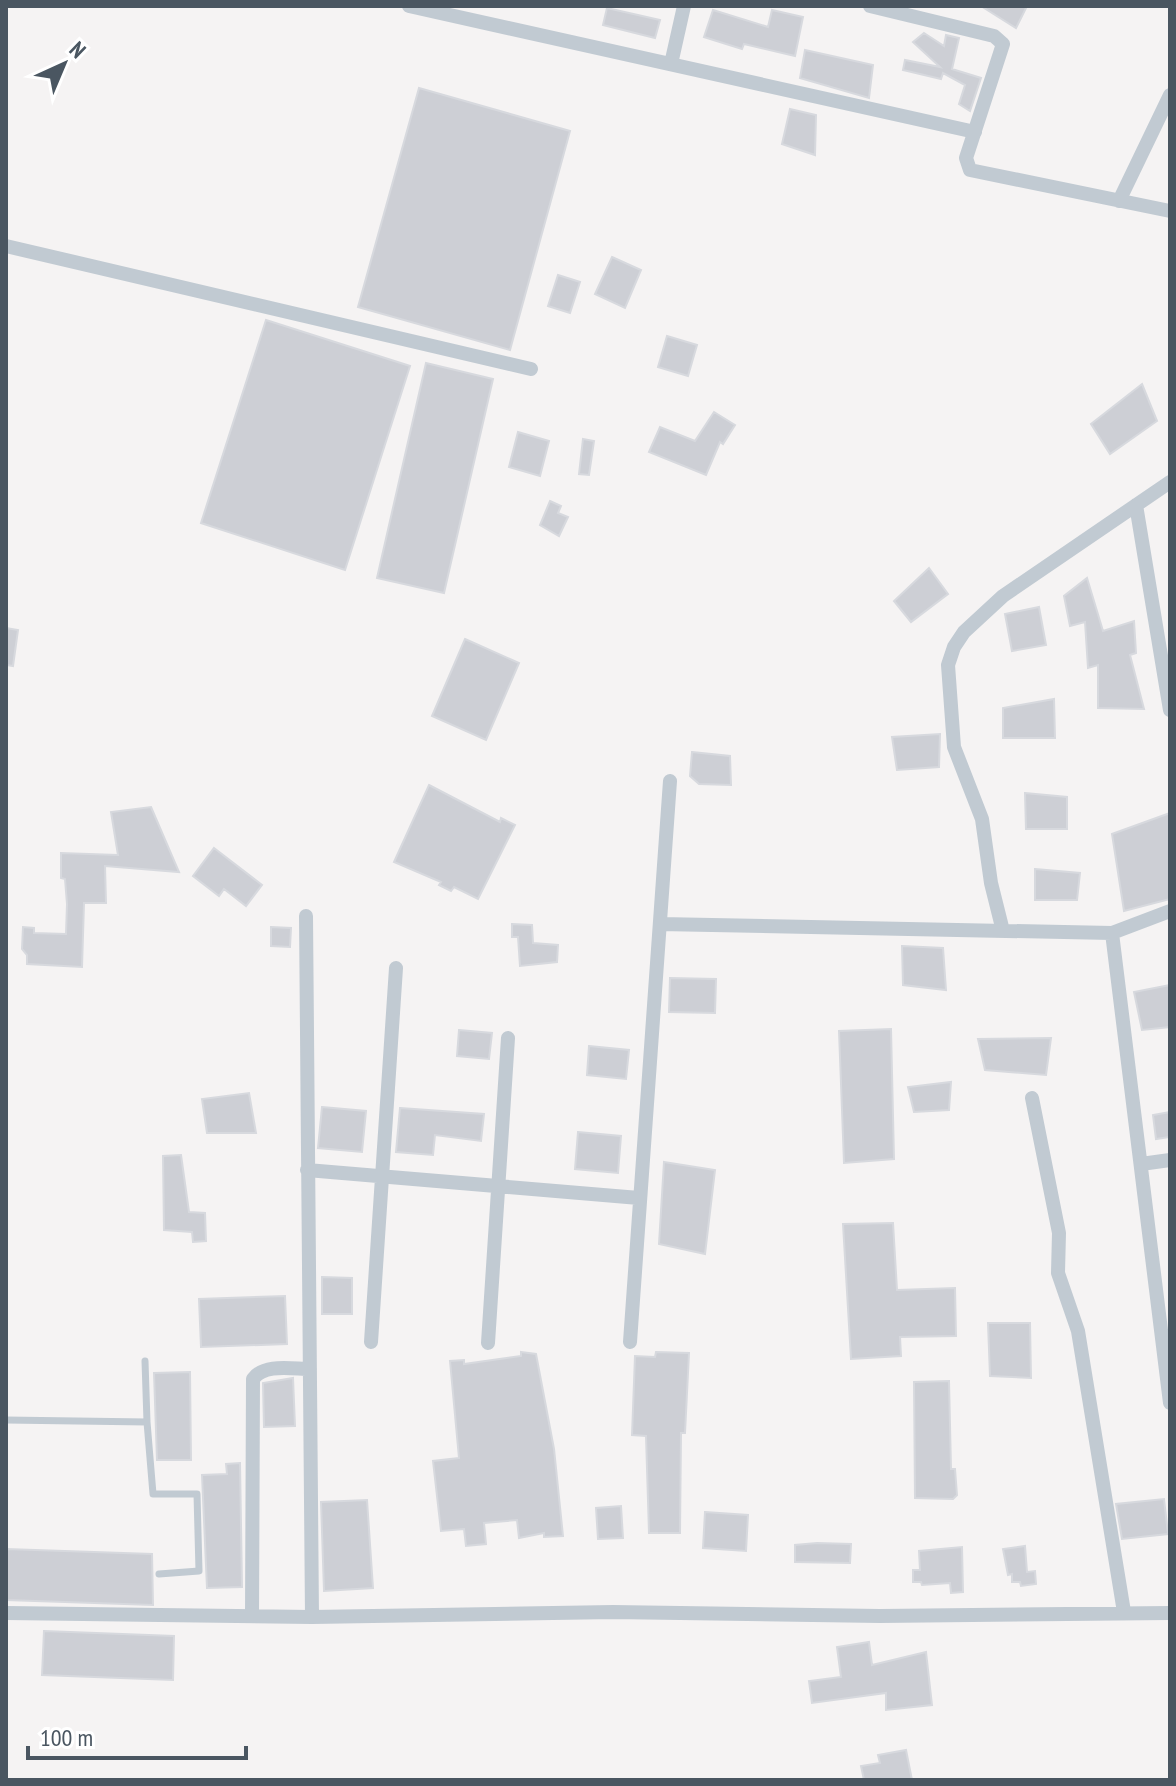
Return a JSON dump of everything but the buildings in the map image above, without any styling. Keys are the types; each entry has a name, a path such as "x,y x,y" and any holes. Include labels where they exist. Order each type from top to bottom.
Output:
{"street":[{"path":"409,6 975,132"},
{"path":"671,64 684,6"},
{"path":"870,6 1000,39 1003,50 966,158 970,170 1170,211"},
{"path":"1119,201 1170,95"},
{"path":"6,246 531,369"},
{"path":"1003,931 982,819 954,747 948,665 964,632 1003,596 1170,482"},
{"path":"1136,505 1170,710"},
{"path":"630,1342 670,781"},
{"path":"660,924 1112,933 1170,911"},
{"path":"306,916 312,1617"},
{"path":"1112,933 1170,1403"},
{"path":"371,1342 396,968"},
{"path":"488,1343 508,1038"},
{"path":"1032,1098 1059,1233 1058,1273 1078,1331 1124,1612"},
{"path":"1141,1164 1170,1160"},
{"path":"307,1170 639,1198"},
{"path":"252,1616 253,1379 257,1373 268,1369 310,1369"},
{"path":"6,1613 312,1617 613,1612 880,1616 1170,1613"}],"lane":[{"path":"145,1361 153,1494 197,1494 199,1571 159,1574"},
{"path":"6,1420 147,1422"}]}
